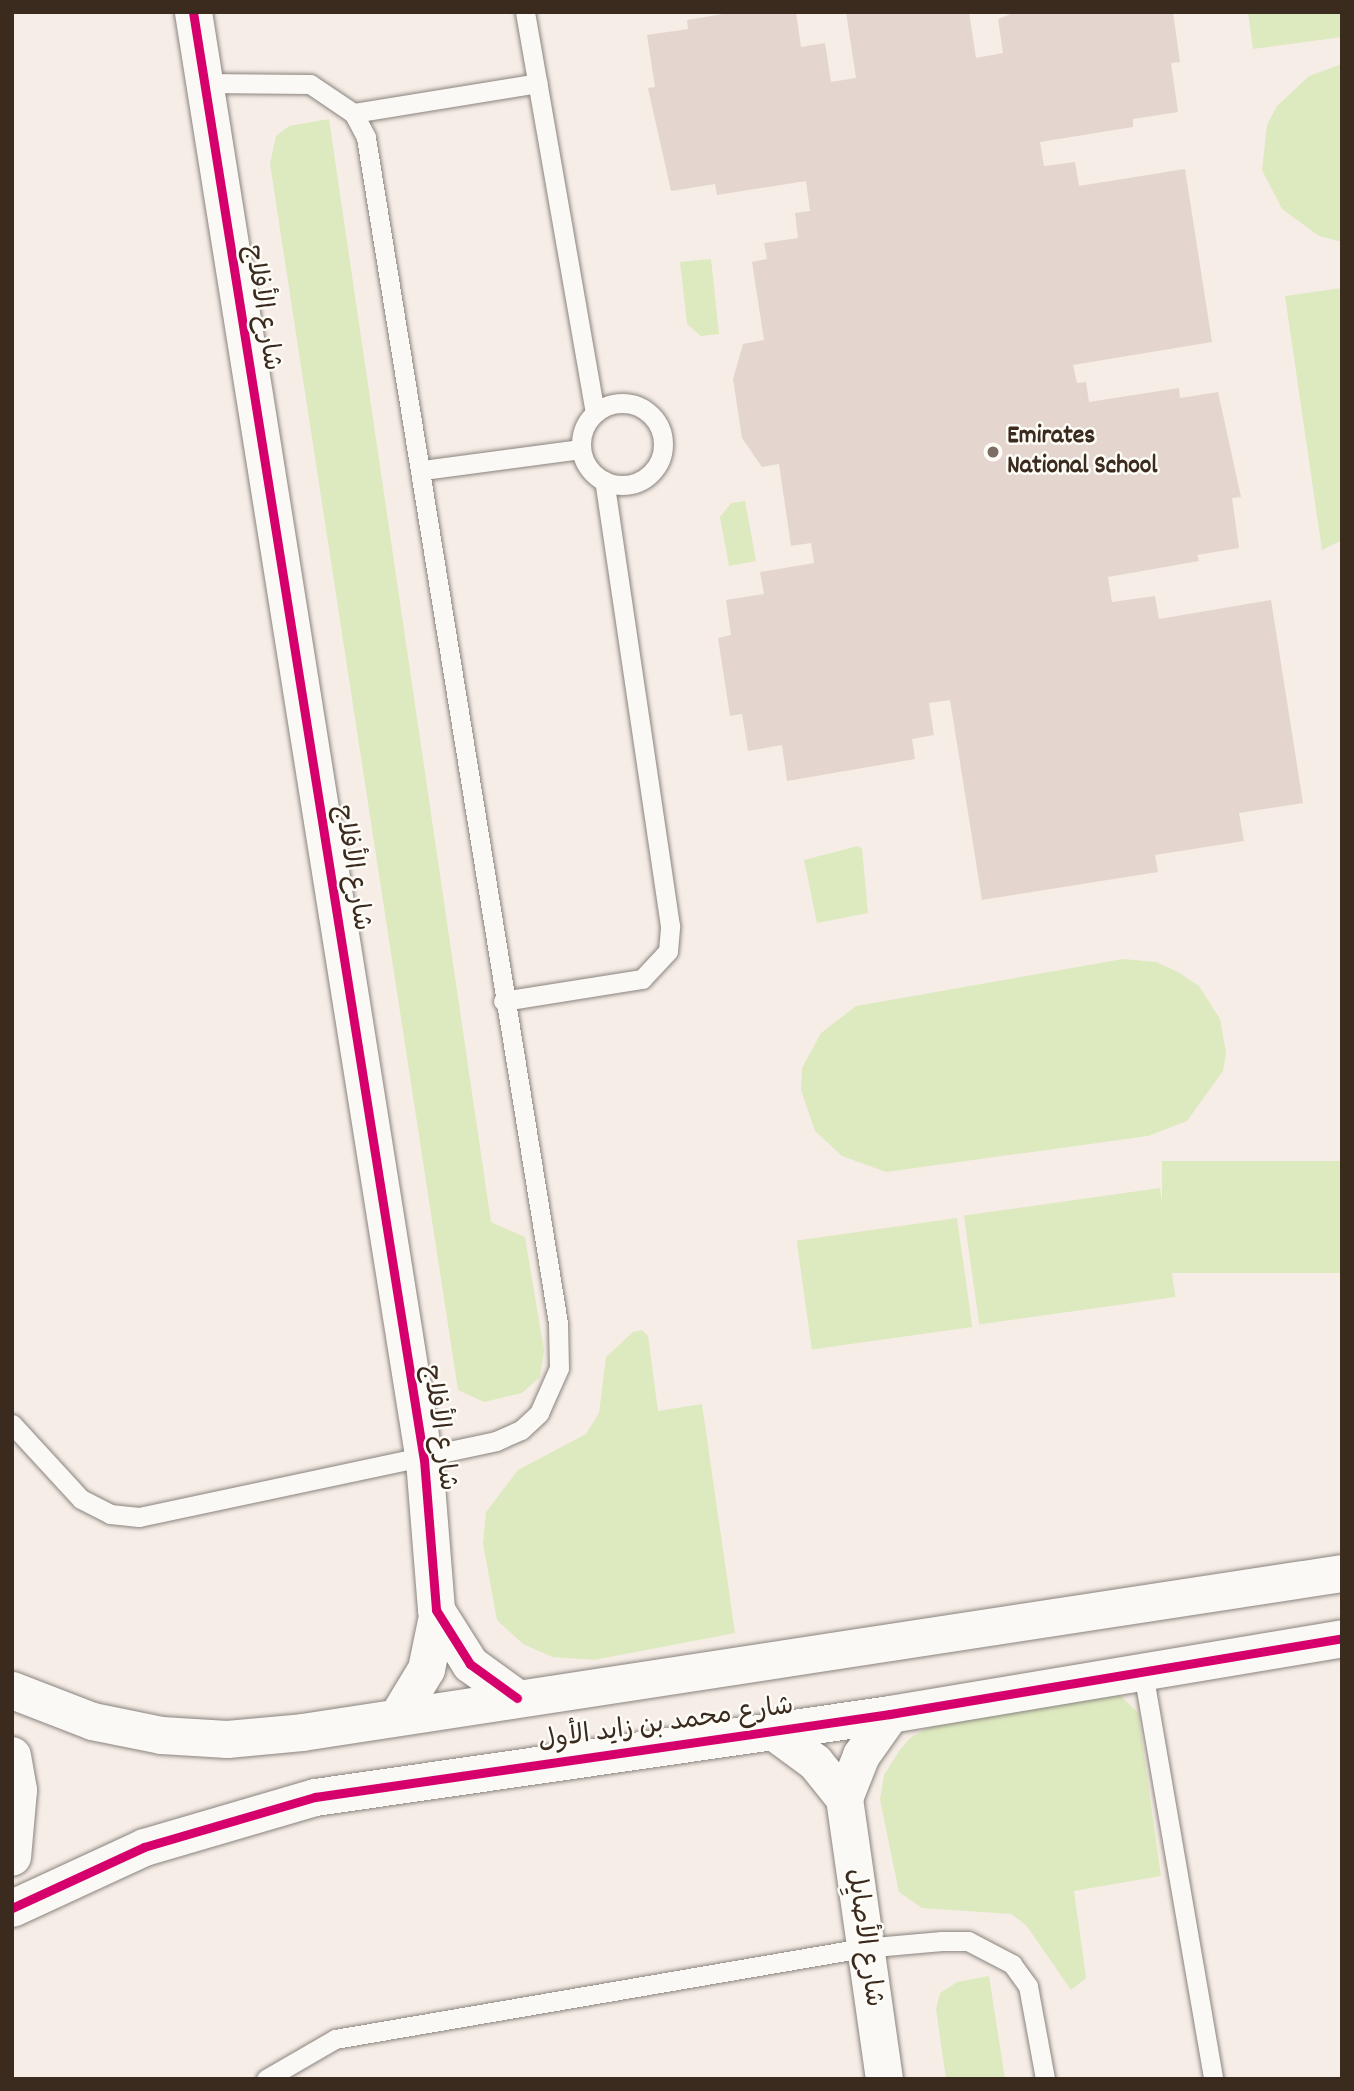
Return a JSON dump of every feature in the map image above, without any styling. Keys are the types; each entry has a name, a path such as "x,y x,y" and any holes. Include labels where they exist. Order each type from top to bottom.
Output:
{"main road":[{"path":"12,1756 18,1813 12,1857"}],"street":[{"name":"شارع الأفلاج","path":"193,12 424,1460 438,1616 426,1669 398,1715"},
{"name":"شارع محمد بن زايد الأول","path":"12,1690 92,1721 161,1735 227,1738 302,1732 398,1715 1342,1573"},
{"name":"شارع الأفلاج","path":"438,1616 470,1664 517,1698"},
{"name":"شارع محمد بن زايد الأول","path":"12,1908 144,1847 315,1797 890,1714 1342,1638"},
{"path":"773,1731 815,1762 844,1798 861,1755 890,1714"},
{"name":"شارع الأصايِل","path":"844,1798 863,1948 884,2079"}],"lane":[{"path":"526,12 595,412"},
{"path":"12,1424 81,1499 125,1517 424,1460 521,1430 539,1413 559,1368 558,1323 503,1001 423,470 372,162 353,113 310,84 204,83"},
{"path":"353,113 538,83"},
{"path":"620,402 634,403 651,414 662,431 661,458 644,479 617,485 593,474 581,449 586,423 595,412 620,402"},
{"path":"423,470 581,449"},
{"path":"503,1001 642,979 668,951 670,926 604,481"},
{"path":"1143,1672 1213,2079"},
{"path":"266,2079 335,2039 863,1948 968,1941 1001,1957 1028,1986 1045,2079"}],"green space":[{"path":"1248,12 1342,12 1342,37 1253,49"},
{"path":"1342,64 1342,242 1319,236 1282,209 1262,170 1267,125 1277,106 1309,76"},
{"path":"329,119 491,1222 525,1237 544,1350 540,1377 522,1393 484,1402 458,1390 270,164 276,136 289,126"},
{"path":"711,259 719,334 701,336 687,324 680,262"},
{"path":"1342,288 1342,540 1322,550 1285,296"},
{"path":"745,501 756,561 729,566 720,517 731,503"},
{"path":"858,846 862,849 868,913 817,923 804,860"},
{"path":"1123,959 1156,962 1178,972 1199,986 1220,1019 1226,1053 1223,1071 1187,1121 1148,1136 886,1172 842,1156 815,1131 801,1090 802,1068 821,1033 856,1006"},
{"path":"1162,1161 1342,1161 1342,1273 1162,1273"},
{"path":"1160,1188 1175,1297 979,1324 964,1216"},
{"path":"957,1218 972,1327 812,1349 797,1241"},
{"path":"642,1330 648,1336 658,1411 702,1404 735,1633 594,1660 552,1657 523,1644 497,1620 483,1544 486,1512 518,1470 586,1434 599,1413 606,1357 633,1332"},
{"path":"1110,1694 1121,1696 1138,1713 1161,1876 1074,1891 1086,1978 1071,1990 1026,1925 1011,1914 922,1908 899,1892 880,1800 884,1775 899,1751 911,1737 930,1727"},
{"path":"989,1976 1005,2079 946,2079 936,2009 940,1993 957,1982"}],"building":[{"name":"Emirates National School","path":"735,12 796,12 801,47 825,43 831,82 856,78 846,12 969,12 976,58 1003,53 998,19 1016,12 1173,12 1180,62 1171,63 1178,112 1133,119 1133,127 1040,142 1044,166 1075,162 1079,186 1185,169 1212,342 1073,365 1077,383 1086,382 1089,402 1179,388 1180,398 1218,392 1241,497 1232,498 1239,548 1197,555 1199,561 1108,577 1112,602 1155,596 1159,619 1271,600 1303,803 1239,813 1244,841 1155,855 1158,872 982,900 950,700 929,703 934,735 912,739 915,759 787,781 782,745 748,751 742,714 730,716 718,638 731,635 726,600 764,594 760,572 814,563 811,543 791,546 779,464 762,467 742,438 733,379 743,344 764,340 752,262 767,259 764,243 798,238 795,213 810,211 806,181 717,195 715,184 671,191 648,88 655,87 647,35 688,29 687,20"}],"cycle path":[{"path":"193,12 424,1460 436,1610 470,1664 517,1698"},
{"path":"12,1908 144,1847 315,1797 890,1714 1342,1638"}],"place":[{"name":"Emirates National School","path":"993,452"}]}
